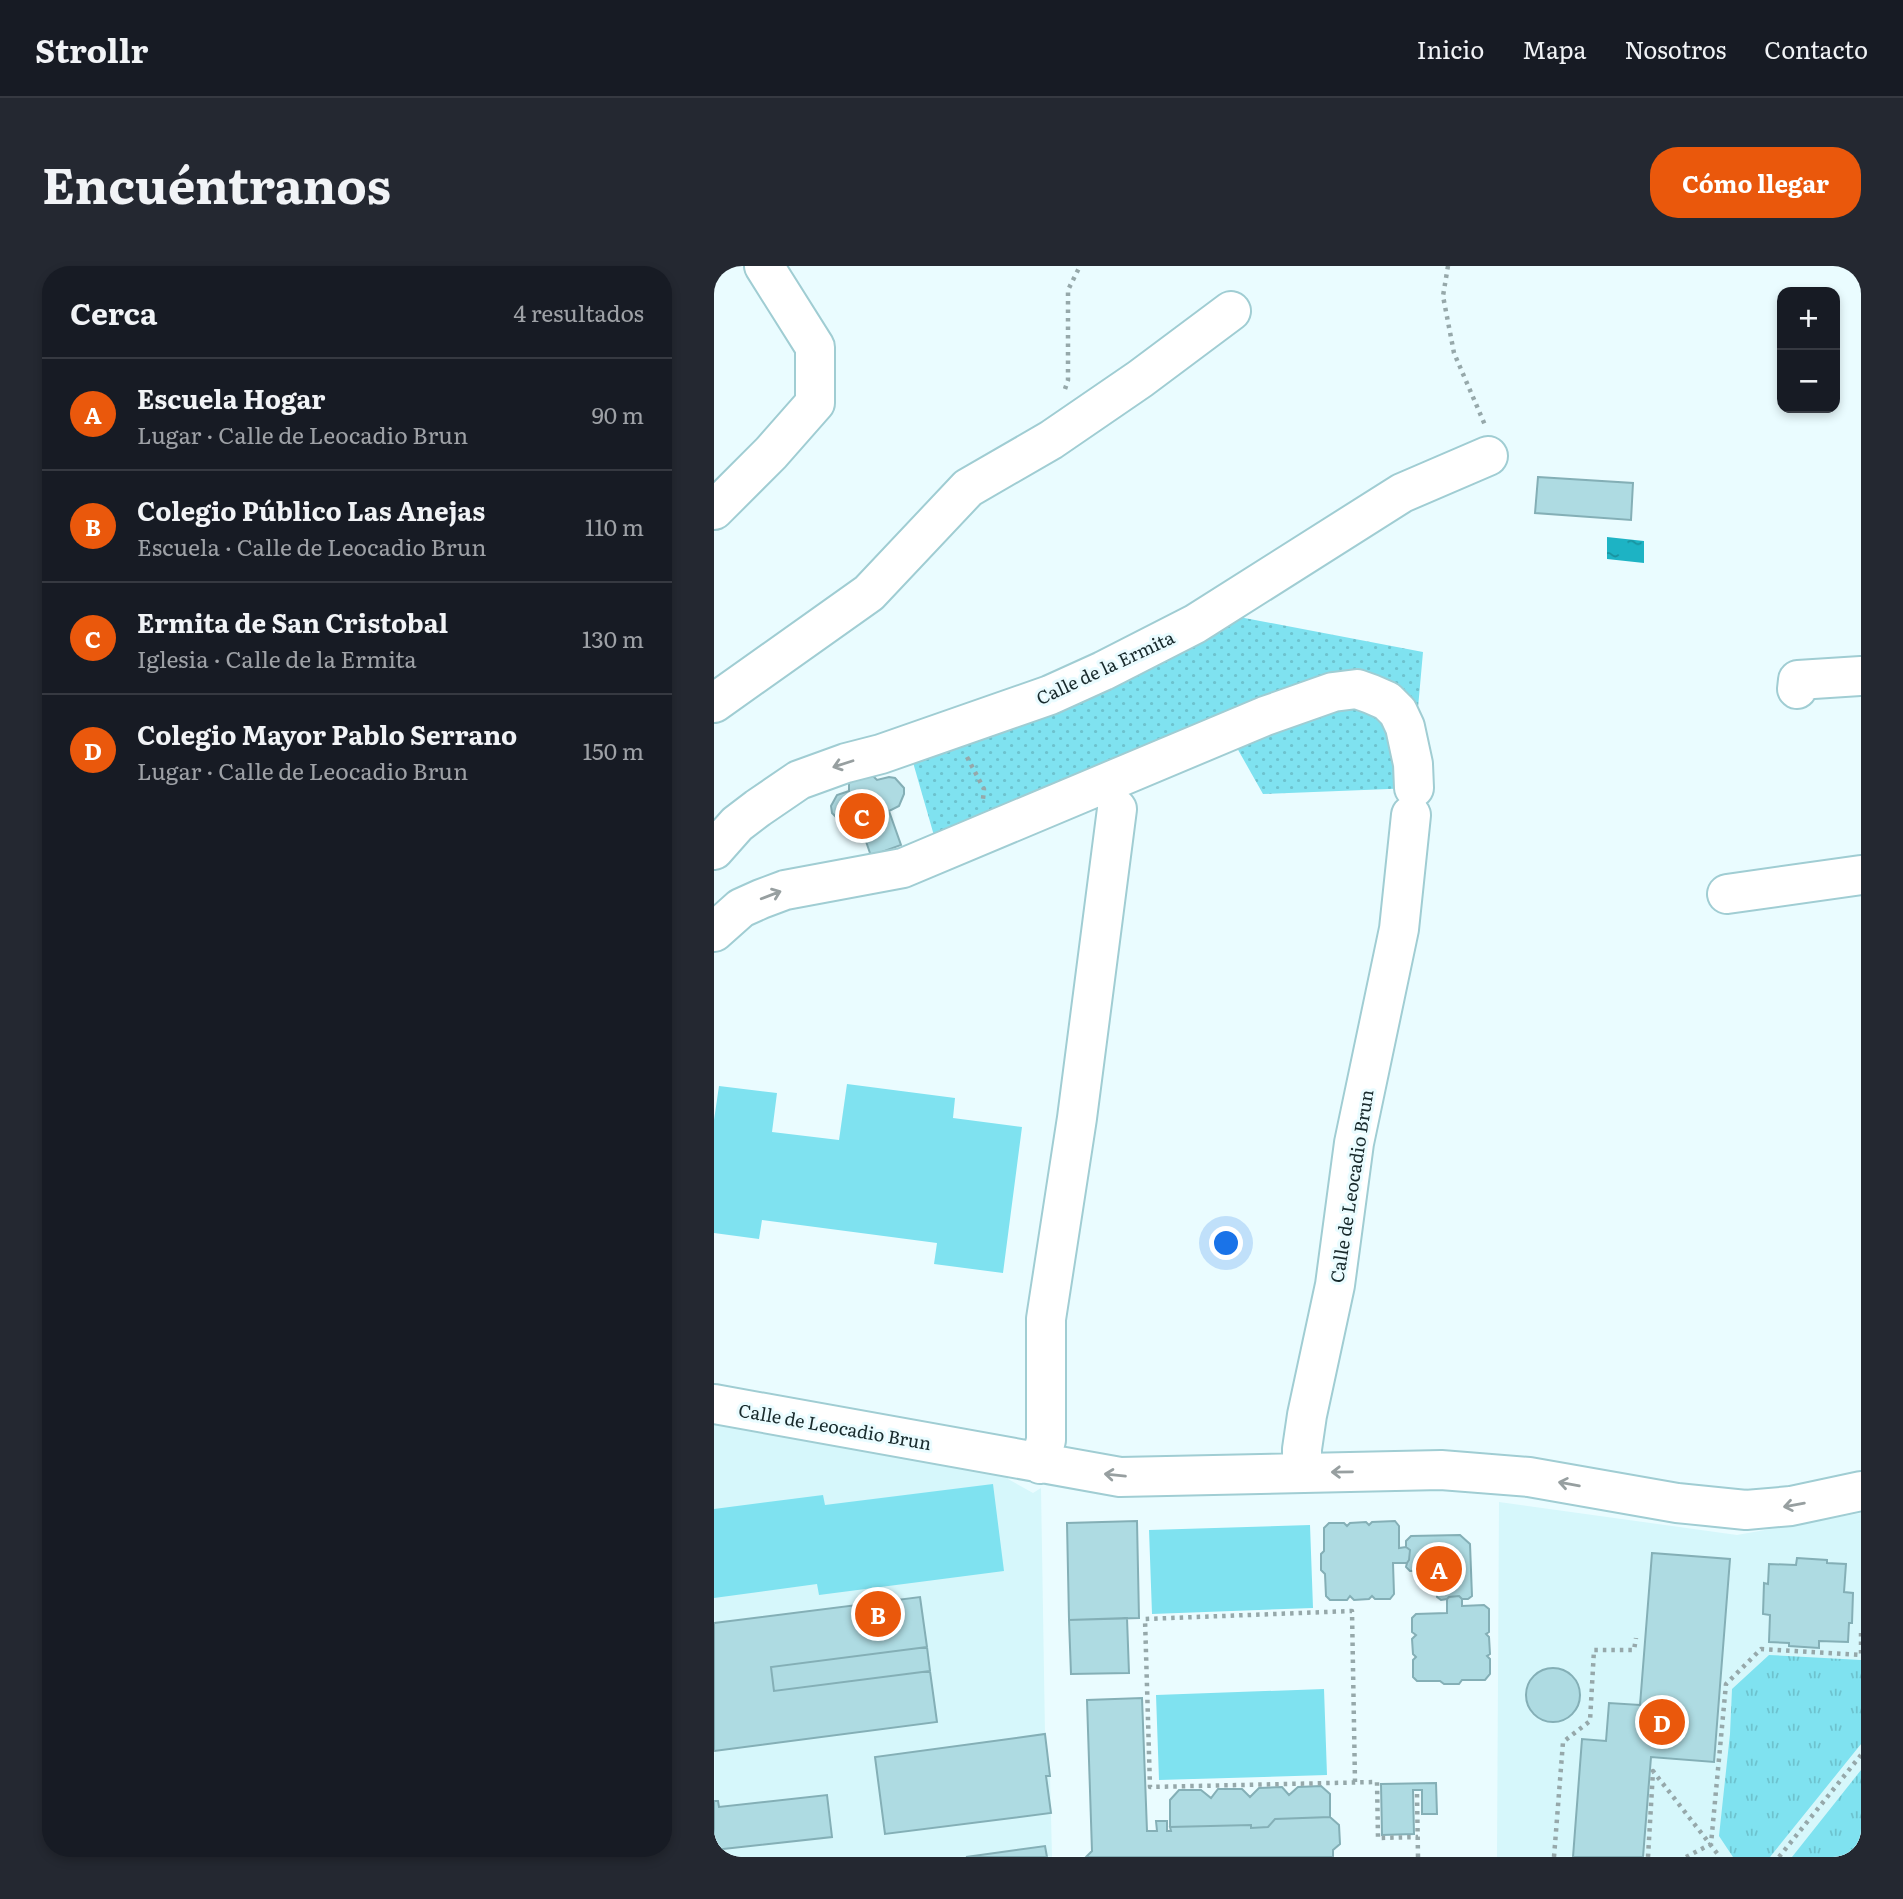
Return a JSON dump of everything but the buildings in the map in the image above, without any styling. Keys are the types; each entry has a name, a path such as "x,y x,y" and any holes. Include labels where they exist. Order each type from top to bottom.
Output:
{"street":[{"path":"714,510 771,453 815,403 815,347 764,266"},
{"path":"714,704 869,593 968,488 1051,440 1140,379 1231,311"},
{"name":"Calle de la Ermita","path":"714,850 737,824 799,780 1050,695 1103,671 1195,624 1402,492 1488,456"},
{"path":"1797,689 1798,680 1861,676"},
{"name":"Calle de Leocadio Brun","path":"974,839 1265,716 1333,692 1357,689 1387,701 1398,712 1405,727 1413,764 1412,802 1399,929 1354,1143 1335,1285 1307,1415 1302,1473"},
{"path":"1040,1464 1046,1440 1046,1319 1083,1078 1117,809"},
{"path":"714,932 741,908 761,898 785,890 903,868 974,839"},
{"path":"1727,894 1861,875"},
{"name":"Calle de Leocadio Brun","path":"714,1404 1120,1477 1441,1470 1529,1477 1677,1503 1746,1510 1791,1506 1861,1492"}],"path":[{"path":"1064,392 1068,380 1068,290 1080,266"},
{"path":"1448,266 1443,296 1454,353 1492,440 1488,456"},
{"path":"908,745 968,757 984,789 974,839"},
{"path":"1356,1782 1352,1611 1145,1619 1150,1787 1377,1782 1378,1838 1418,1837"},
{"path":"1711,1843 1726,1684 1761,1649 1861,1654 1861,1629"},
{"path":"1555,1857 1563,1742 1590,1721 1594,1650 1634,1650 1636,1638"},
{"path":"1779,1857 1861,1755"},
{"path":"1648,1857 1653,1771 1720,1857"},
{"path":"1417,1794 1418,1857"},
{"path":"1686,1857 1711,1843"}],"shaded area":[{"path":"714,1417 1007,1472 1008,1479 1033,1493 1041,1488 1045,1734 1050,1776 1052,1857 714,1857"},
{"path":"1499,1502 1737,1535 1861,1513 1861,1857 1497,1857"}],"green space":[{"path":"1213,612 1423,652 1413,764 1414,788 1263,794 1228,732 939,853 908,745"},
{"path":"847,1084 955,1098 953,1118 1022,1127 1003,1273 934,1264 937,1243 762,1220 759,1239 714,1233 714,1120 719,1086 777,1093 772,1132 839,1140"},
{"path":"993,1484 1004,1571 819,1595 817,1584 714,1598 714,1509 823,1495 825,1505"},
{"path":"1310,1525 1313,1608 1152,1614 1149,1530"},
{"path":"1769,1655 1861,1660 1861,1744 1770,1857 1733,1857 1719,1836 1732,1689"},
{"path":"1324,1689 1327,1775 1159,1780 1156,1695"},
{"path":"1861,1770 1861,1857 1792,1857"}],"water":[{"path":"1607,537 1644,541 1644,563 1607,559"}],"place":[{"name":"Ermita de San Cristobal","path":"862,816"},
{"name":"Escuela Hogar","path":"1439,1569"},
{"name":"Colegio Público Las Anejas","path":"878,1614"},
{"name":"Colegio Mayor Pablo Serrano","path":"1662,1722"}]}
